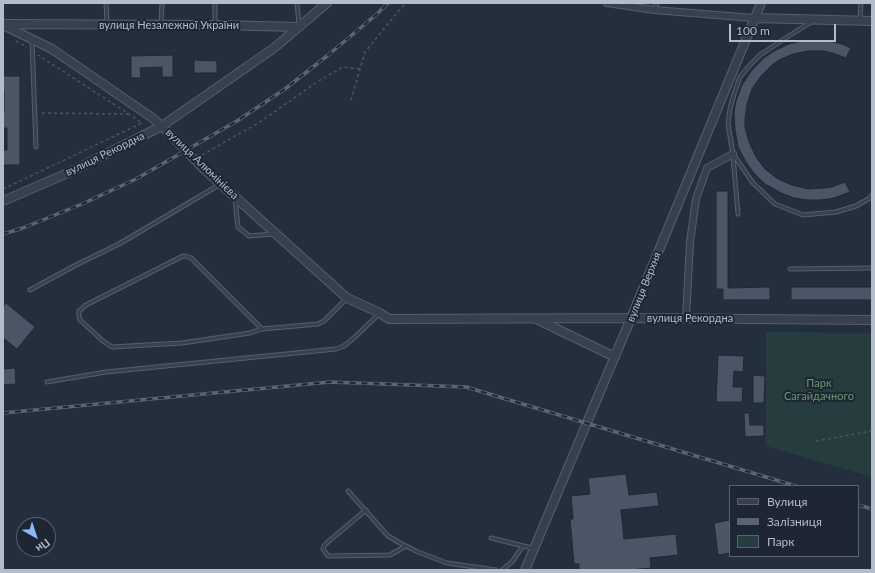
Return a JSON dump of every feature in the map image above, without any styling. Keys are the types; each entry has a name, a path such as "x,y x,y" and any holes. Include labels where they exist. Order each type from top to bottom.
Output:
{"street":[{"path":"299,26 326,3"},
{"path":"607,3 654,10 754,18 872,21"},
{"name":"вулиця Верхня","path":"525,570 615,357 761,3"},
{"name":"вулиця Незалежної України","path":"3,24 299,26"},
{"name":"вулиця Алюмінієва","path":"3,24 52,49 151,117 162,126 220,184 347,298 380,313 389,319"},
{"name":"вулиця Рекордна","path":"3,200 68,173 162,126 274,48 299,26"},
{"path":"686,318 690,242 696,199 707,168 733,154"},
{"path":"533,318 615,357"},
{"name":"вулиця Рекордна","path":"389,319 686,318 872,320"}],"lane":[{"path":"106,3 107,24"},
{"path":"161,25 162,3"},
{"path":"215,3 215,25"},
{"path":"297,3 299,26"},
{"path":"654,10 657,3"},
{"path":"860,3 860,20"},
{"path":"738,214 733,154 728,124 730,109 740,77 760,55 816,20"},
{"path":"32,39 36,147"},
{"path":"733,154 753,183 776,204 803,214 836,212 856,206 872,196"},
{"path":"30,290 119,244 220,184"},
{"path":"235,197 238,227 249,236 276,234"},
{"path":"262,329 191,258 186,256 86,305 80,311 79,316 80,320 103,341 112,347 182,342 250,333 262,329 318,324 324,321 347,298"},
{"path":"790,269 872,268"},
{"path":"47,382 106,372 336,349 344,346 355,337 380,313"},
{"path":"348,491 388,536 400,543 447,563 496,570"},
{"path":"366,510 324,546 323,550 328,556 390,555 406,546"},
{"path":"491,538 534,549"},
{"path":"502,570 512,562 523,546"}],"path":[{"path":"352,100 365,52 401,8 407,3"},
{"path":"3,189 142,123 15,40"},
{"path":"193,158 204,154 260,122 317,82 343,67 360,69"},
{"path":"42,113 129,114"},
{"path":"816,441 872,431"}],"green space":[{"name":"Парк Сагайдачного","path":"766,332 872,333 872,477 766,446"}],"building":[{"path":"806,40 830,41 851,48 846,58 824,51 808,51 793,54 772,65 761,76 752,89 747,104 745,127 749,142 756,157 765,169 778,179 792,185 808,189 832,187 845,182 850,192 834,198 821,200 794,198 765,184 753,172 746,162 738,147 735,130 734,112 736,101 742,85 752,70 764,58 774,51 789,44"},
{"path":"173,55 173,77 162,77 162,67 140,68 141,78 131,78 131,56"},
{"path":"194,60 217,61 217,73 194,73"},
{"path":"3,76 20,76 20,165 3,165 3,150 7,150 7,128 3,128"},
{"path":"716,191 728,191 728,288 770,287 770,300 723,300 723,289 716,289"},
{"path":"791,287 872,287 872,300 791,300"},
{"path":"6,303 35,327 17,349 3,338 3,307"},
{"path":"718,355 744,356 743,372 734,371 733,387 743,387 742,402 716,402"},
{"path":"15,368 16,384 3,385 3,369"},
{"path":"753,375 765,376 764,403 753,403"},
{"path":"744,413 749,413 750,425 764,425 764,436 745,437"},
{"path":"626,474 629,495 657,492 659,506 621,510 624,539 676,534 678,555 650,558 651,568 629,570 579,570 579,564 574,564 570,519 573,519 571,496 590,494 588,478"},
{"path":"729,520 729,553 718,555 714,523"}],"railway":[{"path":"3,234 23,228 82,204 136,179 237,121 285,89 327,56 388,3"},
{"path":"3,413 330,382 466,387 793,485"},
{"path":"859,505 872,509"}]}
